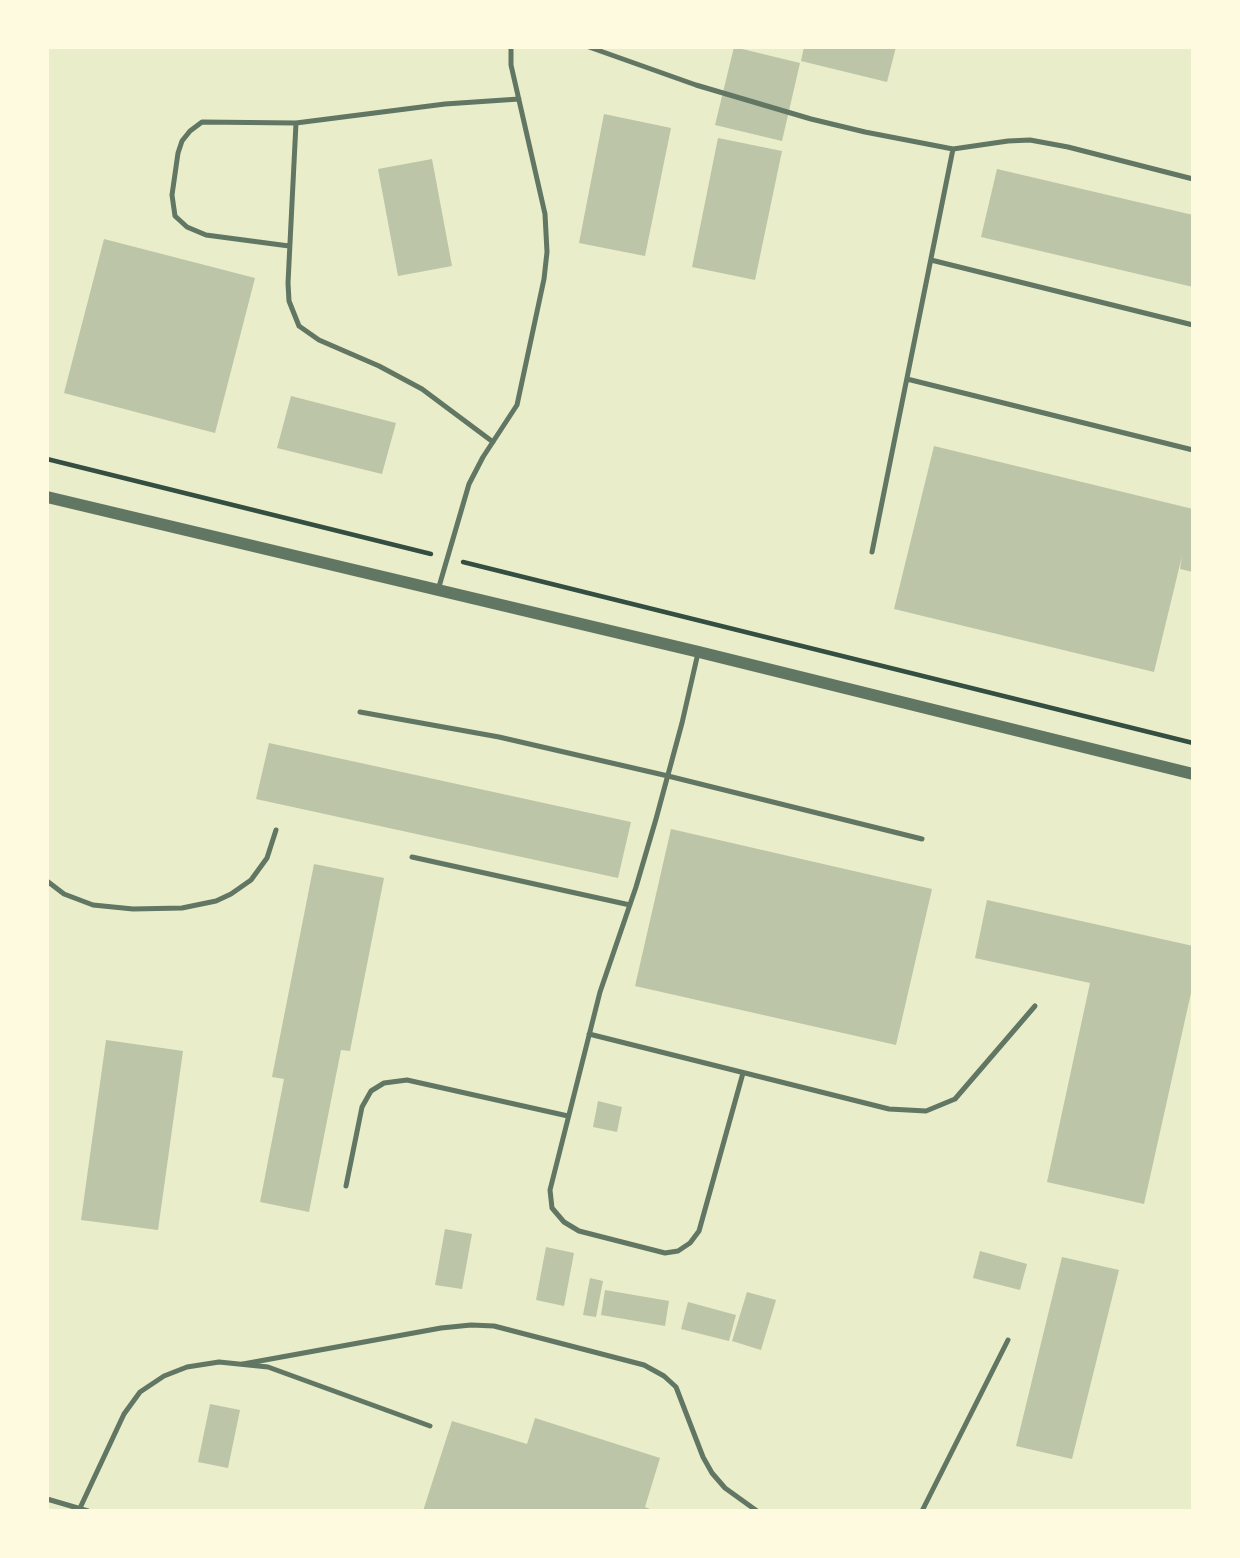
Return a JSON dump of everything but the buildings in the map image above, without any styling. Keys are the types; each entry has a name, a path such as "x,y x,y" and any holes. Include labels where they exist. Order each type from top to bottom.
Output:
{"street":[{"path":"47,497 699,652 1193,774"}],"lane":[{"path":"438,590 470,484 517,405 544,279 547,252 545,214 511,65 511,47"},
{"path":"589,47 696,85 865,132 953,149 1030,140 1193,179"},
{"path":"289,246 206,235 187,227 176,216 172,195 178,153 182,141 190,131 202,122 296,123 445,104 519,99"},
{"path":"296,123 288,283 289,301 299,326 319,340 379,366 422,389 493,442"},
{"path":"872,552 953,149"},
{"path":"931,260 1193,325"},
{"path":"907,379 1193,450"},
{"path":"699,652 668,776 630,905 600,992 550,1190 552,1208 564,1222 579,1231 665,1253 678,1251 690,1243 699,1231 743,1073"},
{"path":"360,712 499,737 922,839"},
{"path":"47,881 64,894 93,905 133,909 182,908 216,901 251,880 267,858 276,830"},
{"path":"412,857 630,905"},
{"path":"589,1034 889,1110 926,1111 955,1099 1035,1006"},
{"path":"346,1186 362,1107 371,1091 384,1083 407,1080 568,1116"},
{"path":"243,1363 471,1325 494,1326 644,1365 664,1376 676,1387 702,1457 712,1474 725,1488 757,1511"},
{"path":"922,1511 1008,1340"},
{"path":"80,1508 124,1415 140,1392 164,1376 187,1367 219,1362 268,1367 430,1426"},
{"path":"47,1499 88,1511"}],"path":[{"path":"47,459 1193,743"}]}
